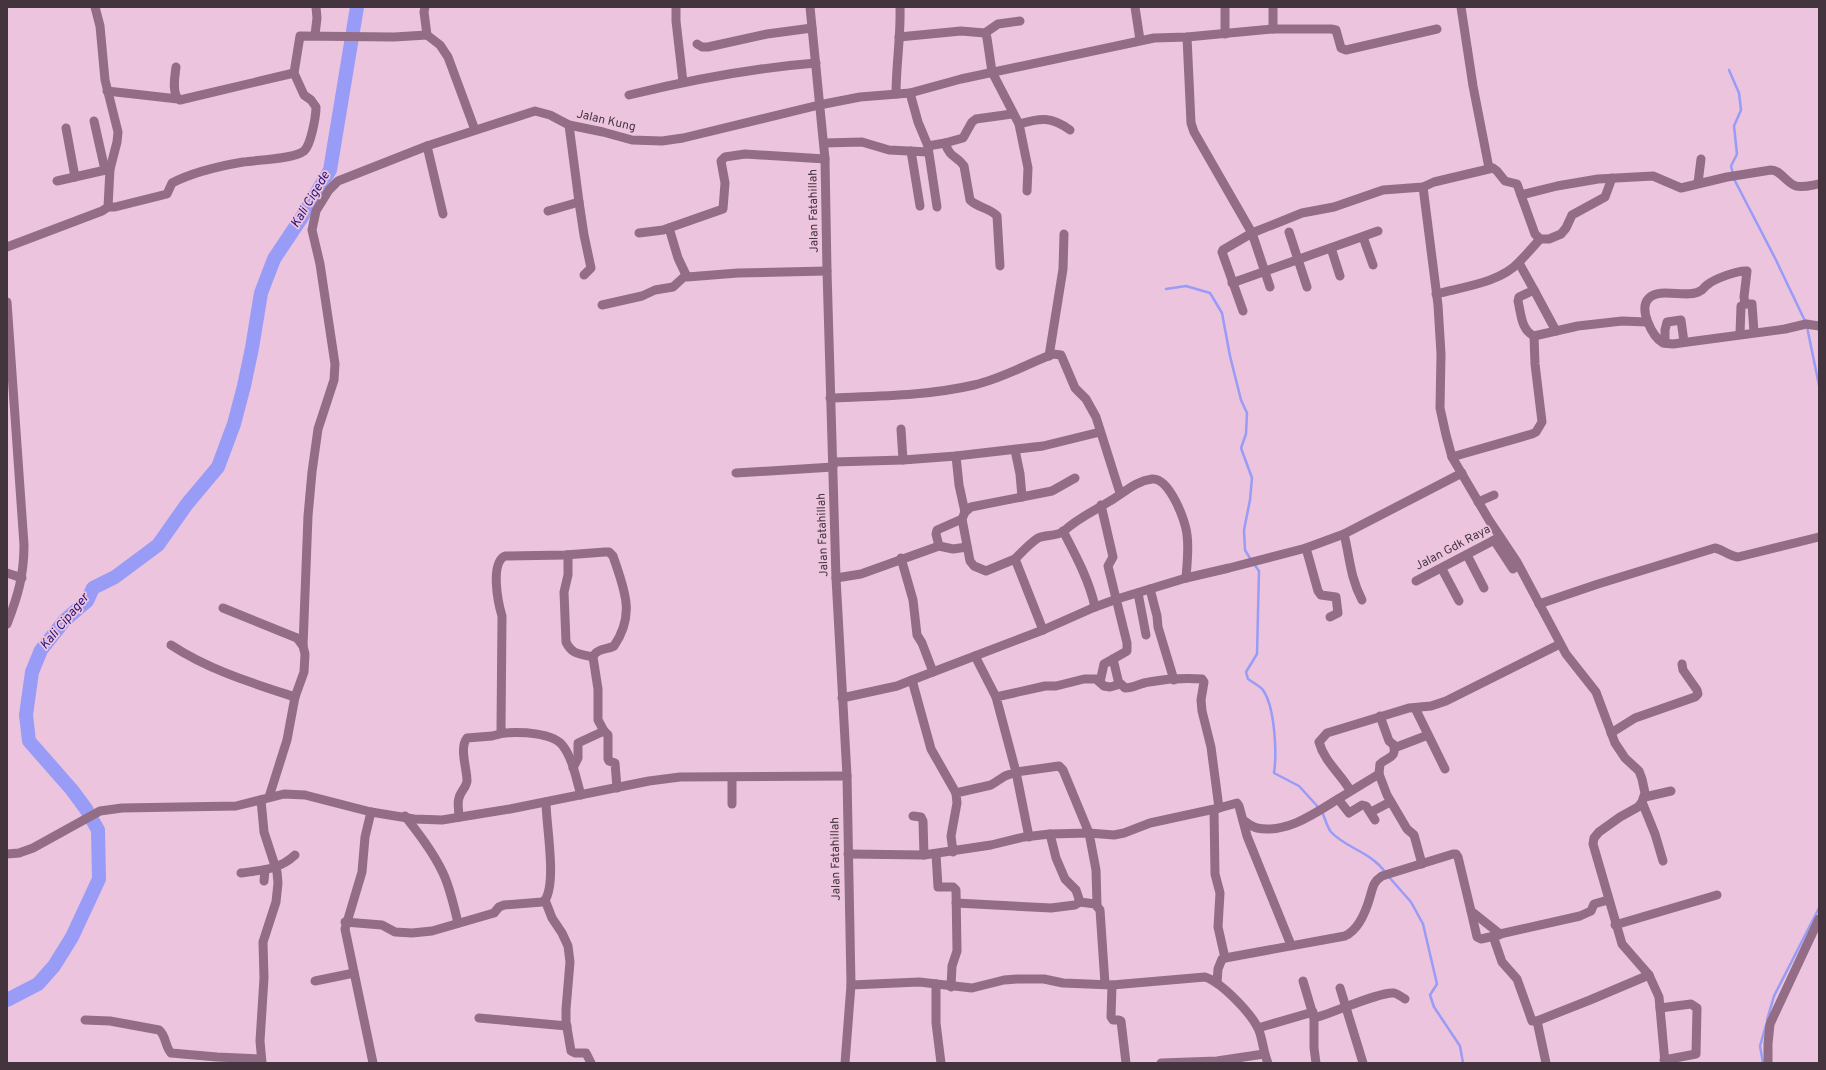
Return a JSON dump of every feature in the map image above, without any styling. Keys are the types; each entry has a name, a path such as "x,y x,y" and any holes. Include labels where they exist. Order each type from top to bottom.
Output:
{"street":[{"path":"95,7 100,26 102,64 107,91 118,132 117,142 108,169"},
{"path":"315,35 317,18 316,7"},
{"path":"425,7 424,12 427,35"},
{"path":"676,7 676,21 683,82"},
{"name":"Jalan Fatahillah","path":"810,7 825,159 826,271 836,578 847,776 851,985 845,1063"},
{"path":"896,94 896,67 901,26 900,7"},
{"path":"1135,7 1140,40"},
{"path":"1225,7 1225,34"},
{"path":"1273,7 1273,29"},
{"path":"1462,7 1473,86 1489,168"},
{"path":"899,37 960,31 985,32 998,24 1020,21"},
{"path":"697,44 702,47 708,47 767,34 812,28"},
{"name":"Jalan Kung","path":"265,799 287,740 295,697 304,672 305,654 303,646 308,516 312,472 318,429 334,380 334,364 320,264 312,238 313,221 316,211 329,190 338,181 372,169 427,146 536,112 550,115 569,125 632,140 662,141 684,138 819,105 860,97 910,92 992,72 1140,40 1273,29 1336,30 1341,48 1346,50 1437,30"},
{"path":"985,32 992,72 1012,114 1019,124 1028,168 1027,191"},
{"path":"7,247 102,211 108,207 115,207 163,196 167,194 172,183 191,175 226,166 284,157 304,151 308,144 316,114 316,107 311,100 304,95 294,73 299,36 315,35 362,37 427,35 440,45 448,57 475,130"},
{"path":"1187,37 1191,123 1194,132 1252,233 1270,287"},
{"path":"629,96 683,82 774,66 816,63"},
{"path":"176,67 175,92 178,99"},
{"path":"107,91 178,99 224,91 294,73"},
{"path":"910,92 918,122 928,149 937,207"},
{"path":"824,143 862,142 889,150 911,151 928,149 945,142 965,137 972,122 976,119 1012,114"},
{"path":"1019,124 1051,119 1061,123 1070,130"},
{"path":"94,121 108,169 108,207"},
{"path":"569,125 584,235 591,268 584,275"},
{"path":"66,128 75,177"},
{"path":"945,142 948,153 961,162 964,166 970,200 973,203 993,211 997,216 1000,266"},
{"path":"427,146 443,214"},
{"path":"911,151 920,206"},
{"path":"639,233 669,228 723,208 725,184 721,161 724,157 745,154 825,159"},
{"path":"1698,183 1701,158"},
{"path":"1243,311 1232,283 1222,252 1223,250 1252,233 1302,213 1334,207 1384,190 1423,187 1434,182 1489,168 1497,171 1505,181 1517,184 1535,234 1540,239"},
{"path":"57,181 108,169"},
{"path":"1521,195 1562,185 1612,178 1656,176 1681,188 1733,176 1775,170 1796,186 1819,184"},
{"path":"1436,294 1478,284 1497,276 1519,263 1540,239 1561,234 1568,226 1572,215 1605,196 1612,178"},
{"path":"1423,187 1430,236 1441,354 1440,408 1446,436 1452,457 1478,502 1513,569"},
{"path":"548,211 579,202"},
{"path":"669,228 685,276 690,278 738,273 826,271"},
{"path":"1232,283 1378,231"},
{"path":"1290,232 1297,259 1307,287"},
{"path":"1049,356 1063,269 1064,234"},
{"path":"1363,237 1373,265"},
{"path":"1332,248 1340,276"},
{"path":"1519,263 1556,331"},
{"path":"1745,304 1744,297 1747,273 1743,270 1713,282 1696,293 1670,293 1650,297 1646,303 1646,322 1660,341 1665,343 1684,342 1785,329 1807,324 1819,326"},
{"path":"602,305 642,296 655,290 673,286 685,276"},
{"path":"1534,290 1519,297 1518,301 1524,328 1529,334 1534,336 1556,331 1622,321 1646,322"},
{"path":"7,302 22,499 24,545 22,578 18,595 7,624"},
{"path":"1740,334 1740,310 1741,306 1745,304 1752,304 1754,332"},
{"path":"1665,343 1665,330 1667,322 1681,320 1684,342"},
{"path":"1452,457 1532,434 1540,428 1542,417 1535,364 1534,336"},
{"path":"830,398 892,396 974,385 993,380 1049,356 1058,354 1063,357 1075,388 1089,404 1096,416 1120,493"},
{"path":"901,429 903,460"},
{"path":"736,473 1015,450 1043,446 1100,432"},
{"path":"1015,450 1020,474 1022,497"},
{"path":"956,456 967,547 970,562 974,566 986,571 1015,558 1038,538 1064,531 1073,521 1111,501 1120,493 1139,482 1154,479 1159,480 1166,485 1181,514 1187,535 1186,578"},
{"path":"842,698 897,686 1043,630 1117,599 1186,578 1306,548 1344,534 1462,473"},
{"path":"939,546 936,534 938,530 964,516 971,507 1052,491 1075,478"},
{"path":"1478,502 1494,495"},
{"path":"1100,682 1104,664 1124,653 1128,649 1125,631 1108,566 1113,557 1101,505"},
{"path":"1064,531 1084,571 1092,592 1095,607"},
{"path":"1344,534 1350,556 1352,575 1362,600"},
{"path":"1539,604 1710,549 1721,549 1732,556 1738,557 1819,537"},
{"path":"1497,538 1517,562 1568,658 1596,692 1617,746 1639,771 1644,787 1643,800 1663,861"},
{"name":"Jalan Gdk Raya","path":"1416,581 1442,569 1497,538"},
{"path":"836,578 861,574 901,558 939,546 953,549 967,547"},
{"path":"1306,548 1318,591 1321,595 1336,597 1338,613 1330,617"},
{"path":"504,733 500,725 502,616 498,607 498,563 506,556 568,555 604,552 611,554 626,596 627,610 619,639 613,647 600,650 595,653 594,657 598,689 598,720 608,736 608,760 615,765 617,788"},
{"path":"568,555 568,575 564,592 566,642 569,650 575,654 594,657"},
{"path":"1467,555 1484,588"},
{"path":"901,558 913,600 917,635 933,672"},
{"path":"1015,558 1043,630"},
{"path":"1442,569 1459,601"},
{"path":"7,574 22,578"},
{"path":"1150,589 1157,616 1158,627 1174,680"},
{"path":"1138,593 1146,635"},
{"path":"223,608 297,638 303,646"},
{"path":"1350,790 1342,778 1328,763 1319,742 1326,733 1380,716 1446,701 1560,644"},
{"path":"171,645 208,666 249,682 295,697"},
{"path":"975,656 996,697 1016,772 1029,837"},
{"path":"1113,658 1119,684 1125,688 1148,682 1174,680 1202,679 1204,682 1201,700 1202,711 1211,747 1216,809 1215,874 1220,898 1218,927 1225,958"},
{"path":"1611,733 1635,718 1695,697 1698,694 1697,690 1683,670 1682,664"},
{"path":"996,697 1084,679 1096,679 1104,686 1110,687 1119,684"},
{"path":"912,680 930,749 956,793 951,836 953,852"},
{"path":"1415,708 1444,769"},
{"path":"1380,716 1389,741 1393,743 1394,755 1380,764 1379,774 1390,802 1407,829 1414,835 1422,864"},
{"path":"573,768 578,758 578,743 604,731"},
{"path":"459,817 459,798 464,791 466,781 464,748 465,740 467,738 524,732 554,739 563,745 573,768 580,795"},
{"path":"1394,748 1428,735"},
{"path":"956,793 991,785 1005,776 1016,772 1059,766 1063,770 1089,833 1096,870 1097,905 1101,913 1111,1017 1113,1020 1121,1021 1126,1063"},
{"path":"1243,820 1256,828 1286,826 1320,810 1350,790 1379,774"},
{"path":"7,854 19,853 33,848 100,811 122,808 236,806 284,794 305,796 371,812 428,820 442,820 680,777 732,778 847,776"},
{"path":"732,778 732,804"},
{"path":"1660,1008 1691,1004 1697,1008 1697,1052 1693,1055 1665,1062 1660,1008 1655,986 1649,975 1624,948 1615,925 1593,844 1594,838 1599,832 1620,817 1638,807 1643,800 1671,791"},
{"path":"85,1020 110,1021 160,1030 163,1033 164,1041 170,1053 261,1061 260,1041 264,978 263,942 276,902 278,883 264,832 265,799"},
{"path":"1338,799 1348,813 1362,805 1366,806 1373,816 1390,802"},
{"path":"346,922 382,925 395,932 412,933 432,931 494,912 499,907 504,905 542,902 548,896 551,869 546,802"},
{"path":"848,854 924,855 953,852 1050,834 1089,833 1114,835 1124,833 1150,823 1237,803 1291,945"},
{"path":"371,812 365,837 362,872 346,922 346,938 373,1063"},
{"path":"401,816 426,844 443,873 458,923"},
{"path":"913,816 921,817 923,820 924,855"},
{"path":"1050,834 1056,858 1065,879 1076,890 1080,902"},
{"path":"936,854 938,887 955,888 957,951 952,966 951,987"},
{"path":"1217,983 1219,964 1222,959 1345,936 1352,933 1366,908 1376,880 1386,875 1456,854 1475,936 1481,939 1580,916 1591,911 1594,904 1608,900"},
{"path":"241,872 275,868 287,862 295,855"},
{"path":"264,881 265,870"},
{"path":"1615,925 1717,895"},
{"path":"545,900 552,918 562,933 569,954 570,962 566,1009 567,1026 572,1050 575,1053 586,1053 591,1063"},
{"path":"956,903 1051,908 1075,905 1080,902 1097,905"},
{"path":"1470,911 1496,935 1502,962 1517,979 1531,1020 1537,1020 1590,1000 1649,975"},
{"path":"1768,1063 1770,1024 1819,919"},
{"path":"315,981 354,973"},
{"path":"851,985 919,982 951,987 977,988 1004,980 1017,978 1044,979 1063,983 1108,985 1205,977 1217,983 1243,1007 1258,1028 1264,1054 1268,1063"},
{"path":"1303,981 1314,1015 1314,1048 1316,1063"},
{"path":"936,984 936,1023 941,1063"},
{"path":"1340,988 1363,1063"},
{"path":"1258,1028 1347,1008 1384,994 1395,993 1405,999"},
{"path":"480,1018 495,1018 528,1023 567,1026"},
{"path":"1537,1020 1546,1063"},
{"path":"1161,1063 1217,1060 1264,1054"}],"waterway":[{"name":"Kali Cipager","path":"7,1000 38,984 54,966 72,937 99,879 98,830 86,809 72,790 29,741 26,715 32,672 41,650 65,620 87,601 93,588 115,577 158,545 187,504 218,467 234,424 244,386 261,293 274,259 302,217 330,170 357,7"},
{"path":"1729,70 1739,93 1741,110 1734,126 1737,154 1731,166 1733,174"},
{"path":"1734,179 1775,258 1806,323"},
{"path":"1166,289 1186,286 1210,293 1222,313 1230,356 1241,400 1247,413 1246,434 1241,448 1252,478 1250,500 1244,530 1245,550 1251,560"},
{"path":"1807,327 1819,385"},
{"path":"1254,564 1259,571 1257,654 1246,672 1248,679 1263,690 1270,707 1273,718 1275,742 1274,773 1299,786 1319,808"},
{"path":"1322,812 1328,828 1337,838 1366,855 1386,873"},
{"path":"1389,877 1411,902 1423,924 1437,984 1430,995 1434,1007 1460,1046 1463,1063"},
{"path":"1767,1020 1774,996 1819,908"},
{"path":"1763,1063 1760,1046 1766,1025"}],"water label":[{"name":"Kali Cigede","path":"311,200"}]}
